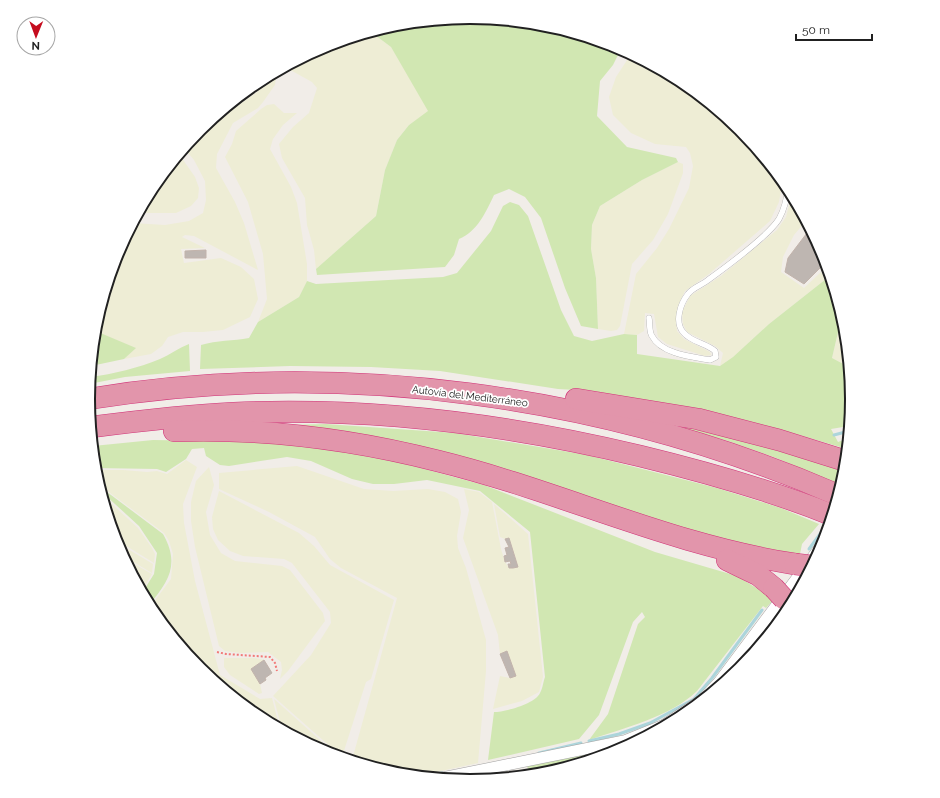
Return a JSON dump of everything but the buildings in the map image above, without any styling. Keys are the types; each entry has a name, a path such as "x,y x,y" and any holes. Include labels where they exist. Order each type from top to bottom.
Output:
{"highway":[{"name":"Autovía del Mediterráneo","path":"95,398 220,385 295,383 365,385 479,395 597,416 712,448 810,483 833,493"},
{"path":"427,390 473,386 604,403 698,419 779,440 840,459"},
{"path":"96,426 147,420 234,413 330,413 427,419 479,425 581,442 732,479 798,501 827,513"},
{"path":"97,436 156,431 238,431 306,436 374,446 439,461 489,475 660,532 720,550 757,558 803,565"},
{"path":"660,532 681,545 738,564 758,575 783,598"}],"street":[{"path":"726,672 804,568"},
{"path":"463,774 622,741"}],"lane":[{"path":"649,318 651,336 659,345 676,353 702,359 710,360 716,357 715,351 711,347 683,333 679,324 682,307 688,293 754,243 778,219 787,199"}],"path":[{"path":"218,652 226,654 270,657 275,663 277,671"}],"green space":[{"path":"470,24 519,27 543,31 591,44 618,55 613,65 600,81 597,116 627,147 676,158 678,162 642,180 600,206 592,225 591,249 596,278 598,329 581,326 565,288 541,218 525,197 509,189 494,195 480,221 471,232 459,239 454,255 445,267 317,275 316,269 376,216 385,170 397,140 409,125 428,111 391,47 376,36 421,27"},
{"path":"376,36 391,47 429,111 409,125 397,140 385,170 376,216 316,269 314,250 307,225 305,198 282,158 279,144 293,127 309,113 317,88 312,82 291,70 326,53 349,44"},
{"path":"628,59 658,74 678,87 698,101 735,134 768,171 781,190 779,202 770,221 709,274 685,291 678,306 676,320 677,331 684,339 710,352 711,355 705,356 667,344 658,337 654,314 645,313 644,331 637,335 624,334 636,274 657,248 669,229 689,188 693,166 690,153 686,147 655,144 631,133 613,115 609,97 616,77"},
{"path":"276,78 275,85 258,108 233,123 217,154 216,168 235,202 244,223 258,270 194,236 185,235 182,237 205,248 181,249 184,263 221,258 241,267 254,279 258,299 250,317 223,330 183,332 168,337 162,346 151,354 124,359 135,348 101,333 115,278 134,233 139,223 165,225 189,221 203,213 206,200 205,181 194,160 188,152 223,117"},
{"path":"274,104 284,113 297,113 283,125 273,139 270,149 291,187 297,203 307,264 307,281 299,297 258,322 267,299 263,254 248,202 225,157 232,144 236,131 261,109 267,105"},
{"path":"182,159 195,177 199,188 198,198 191,206 176,213 144,213 172,171"},
{"path":"678,162 683,164 683,173 668,214 653,240 632,264 620,326 617,330 611,331 598,329 596,278 591,249 592,225 600,206 642,180"},
{"path":"510,202 519,205 528,216 561,310 574,336 592,341 624,334 637,335 637,354 720,366 733,357 769,324 825,279 839,330 832,358 843,364 845,399 844,427 831,429 838,442 843,440 842,448 799,435 594,391 558,389 440,371 371,367 290,366 200,369 201,345 213,342 249,338 258,322 299,297 307,281 316,284 443,277 457,273 491,231 503,206"},
{"path":"790,203 802,226 794,235 783,257 781,272 804,288 821,272 825,279 769,324 733,357 720,366 723,353 715,346 687,332 683,324 682,312 690,296 721,276 777,230 786,217"},
{"path":"839,330 843,364 832,358"},
{"path":"101,333 136,348 124,359 97,365"},
{"path":"189,344 190,371 125,377 96,383 96,376 135,368 164,357"},
{"path":"635,415 718,429 839,466 834,486 814,477 800,468 728,441"},
{"path":"326,424 455,433 587,455 717,488 781,508 819,524 802,544 800,554 739,545 659,523 473,460 383,440 284,425"},
{"path":"153,440 273,442 380,457 484,485 655,552 737,576 774,599 766,608 763,606 697,691 686,700 674,708 646,721 589,740 608,714 638,624 645,617 642,612 633,622 599,715 579,739 488,760 494,712 512,709 532,701 540,693 545,677 530,532 480,491 427,480 394,484 373,484 352,479 311,461 287,457 229,466 220,465 206,456 204,448 192,449 186,459 166,472 157,469 101,468 98,446"},
{"path":"186,460 197,467 183,504 184,523 195,581 220,675 260,699 272,698 278,721 242,697 223,681 188,646 172,627 154,601 171,579 173,554 169,541 164,533 107,490 102,470 157,471 167,474"},
{"path":"297,466 364,489 393,491 428,489 445,492 458,499 461,512 457,536 458,548 466,568 486,640 486,671 478,763 436,772 397,767 353,755 397,598 341,568 330,559 315,537 269,512 219,489 219,473"},
{"path":"209,467 214,485 206,512 210,535 221,553 235,561 282,566 290,570 323,613 325,621 288,671 280,679 282,670 281,662 268,652 241,653 225,651 219,646 195,547 191,521 191,502 196,481"},
{"path":"464,489 479,492 492,502 501,549 505,562 509,568 518,566 509,538 505,539 500,537 494,504 528,534 543,677 539,692 522,701 493,709 500,676 510,678 515,676 506,651 500,654 498,635 463,538 469,510"},
{"path":"219,491 299,533 314,546 330,565 394,600 371,679 366,682 344,752 330,747 273,696 311,655 331,623 330,612 292,563 284,559 243,556 230,551 218,540 213,529 212,517"},
{"path":"107,492 163,534 168,545 171,554 170,572 167,580 153,599 146,587 154,574 157,553 139,526 109,498"},
{"path":"110,502 138,528 155,554 154,563 125,545"},
{"path":"126,548 153,564 152,573 132,562"},
{"path":"133,563 152,574 145,586"},
{"path":"780,606 781,608 753,645"},
{"path":"224,658 255,658 264,660 251,669 260,684 262,693 259,694 230,675 224,667"},
{"path":"274,699 325,745 304,735 280,723"},
{"path":"594,753 543,767 529,769 526,766"}],"waterway":[{"path":"834,435 843,433"},
{"path":"809,549 819,536"},
{"path":"589,741 619,734 650,723 694,699 712,678 762,610"},
{"path":"539,753 581,743"}]}
